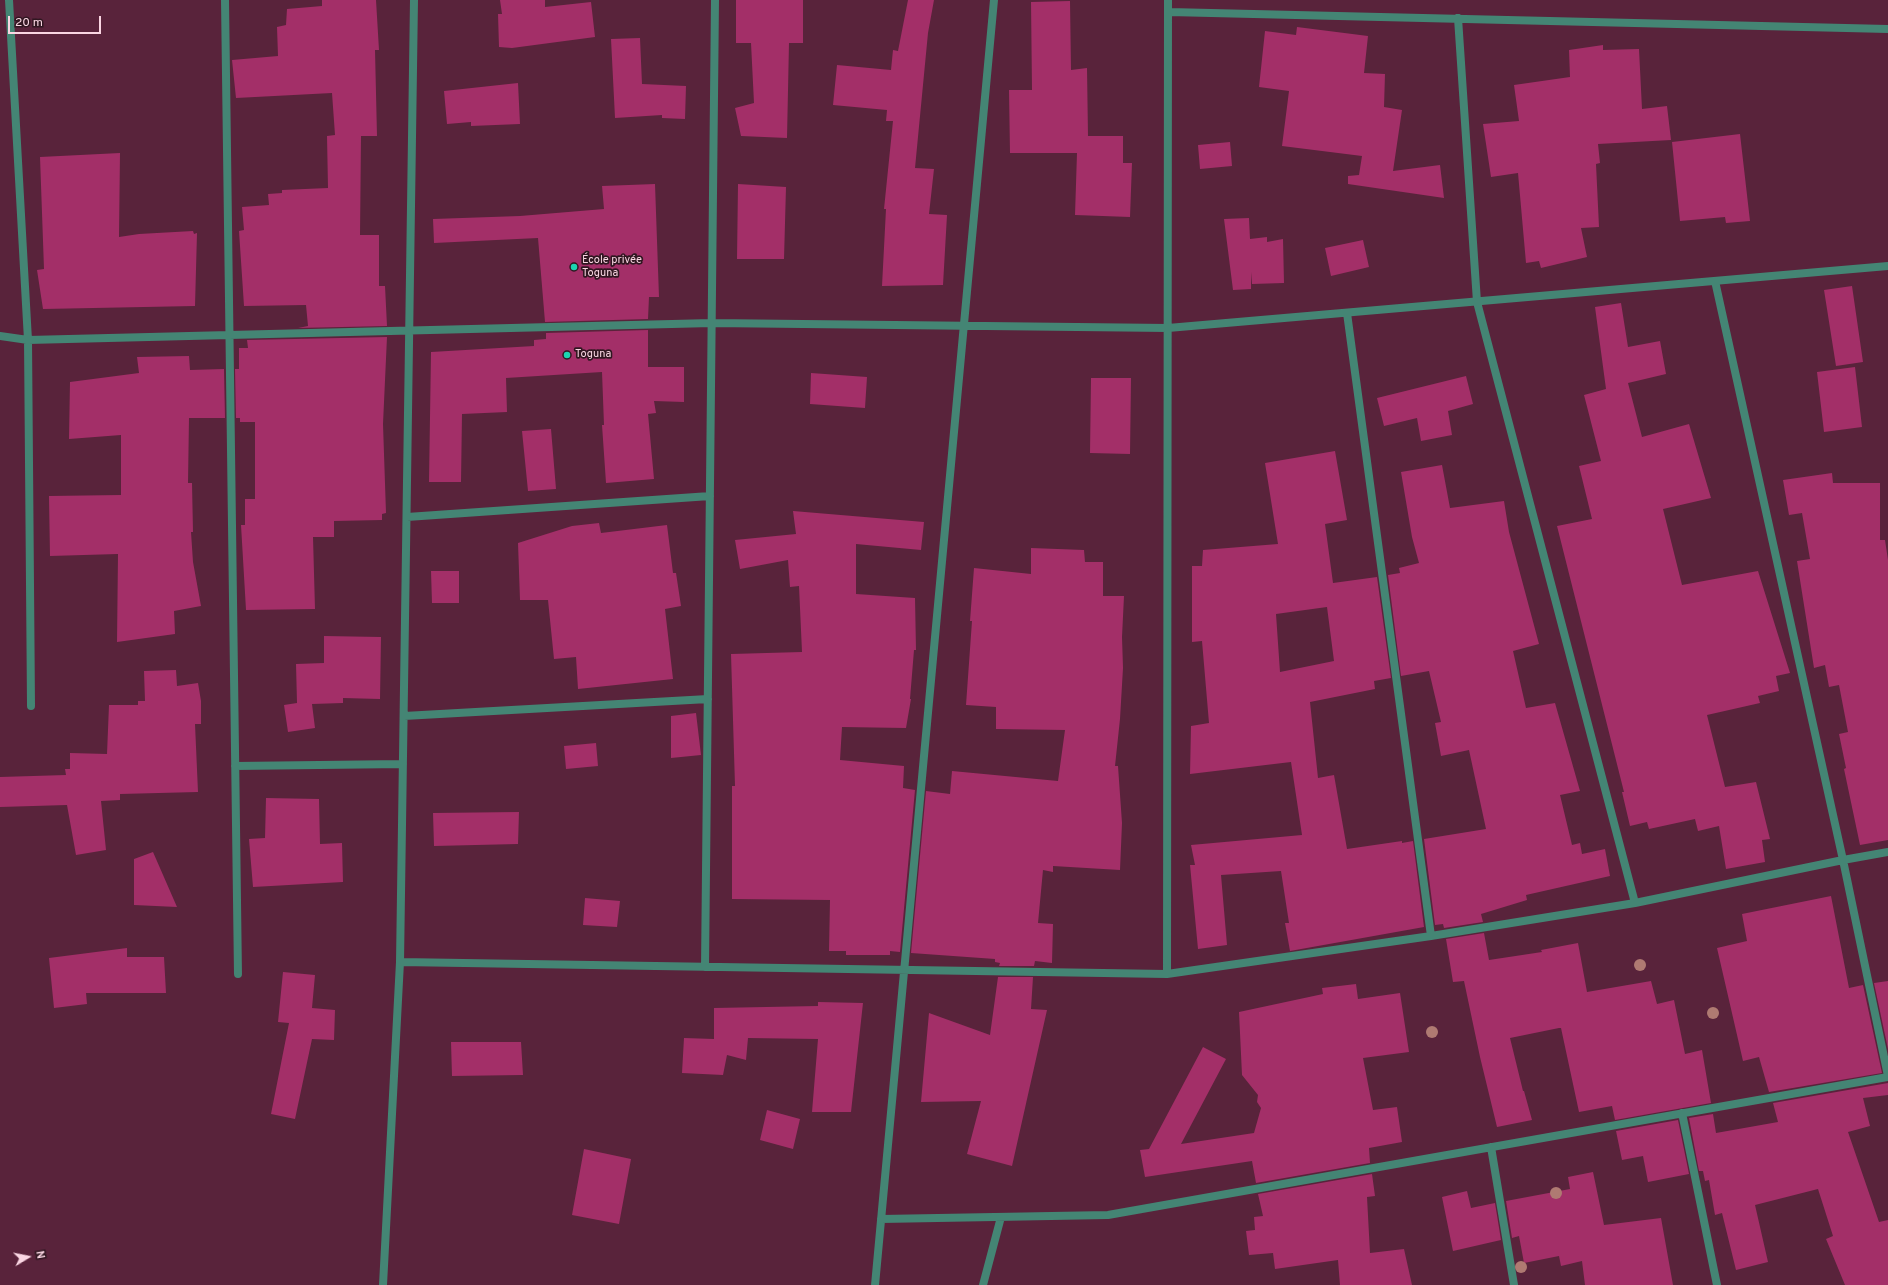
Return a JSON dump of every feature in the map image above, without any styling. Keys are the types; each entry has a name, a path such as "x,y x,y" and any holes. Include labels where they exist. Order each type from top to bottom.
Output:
{"street":[{"path":"9,0 28,340 31,706"},
{"path":"225,0 238,974"},
{"path":"383,1285 400,962 414,0"},
{"path":"705,967 715,0"},
{"path":"875,1285 994,0"},
{"path":"1167,974 1168,0"},
{"path":"1169,12 1888,29"},
{"path":"1458,18 1477,302 1635,903"},
{"path":"0,336 28,340 712,323 1168,328 1888,266"},
{"path":"881,1219 1108,1215 1888,1077 1715,281"},
{"path":"1347,312 1431,936"},
{"path":"407,517 710,496"},
{"path":"404,716 708,699"},
{"path":"235,766 403,764"},
{"path":"400,962 705,967 904,968 1167,974 1431,936 1635,903 1842,860 1888,852"},
{"path":"1682,1113 1717,1285"},
{"path":"1490,1147 1514,1285"},
{"path":"983,1285 1001,1217"}],"building":[{"path":"322,0 376,0 379,50 375,50 377,136 361,136 360,235 379,235 379,286 385,286 387,326 298,328 308,326 306,305 244,306 239,231 244,230 242,207 269,205 268,194 282,193 282,190 328,188 327,136 335,135 332,93 236,98 232,60 278,56 277,27 286,25 287,9 322,6"},
{"path":"500,0 545,0 545,7 591,2 595,37 512,48 499,47 498,14 502,14"},
{"path":"736,0 803,0 803,43 789,43 787,138 741,136 735,108 754,103 751,43 736,43"},
{"path":"908,0 934,0 928,33 915,168 934,169 929,214 947,215 943,285 882,286 886,209 884,209 893,121 886,121 887,110 833,105 837,65 891,70 893,50 898,51"},
{"path":"1070,1 1071,70 1087,68 1088,136 1123,136 1123,163 1132,163 1130,217 1075,215 1077,153 1010,153 1009,90 1032,90 1031,2"},
{"path":"1297,27 1368,36 1364,73 1385,74 1384,107 1402,110 1393,171 1440,165 1444,198 1348,184 1348,176 1359,175 1362,156 1282,146 1289,91 1259,87 1265,31 1296,35"},
{"path":"640,38 642,84 686,86 685,119 662,118 662,115 615,118 611,39"},
{"path":"1603,45 1603,50 1639,49 1642,109 1667,106 1671,140 1598,144 1600,163 1596,164 1599,227 1581,228 1587,257 1541,268 1539,261 1526,263 1518,173 1491,177 1483,124 1519,121 1514,85 1570,77 1569,50"},
{"path":"518,83 520,124 471,126 471,122 447,124 444,91"},
{"path":"1740,134 1750,221 1726,223 1725,217 1680,221 1672,142"},
{"path":"1230,142 1232,166 1200,169 1198,145"},
{"path":"120,153 119,237 139,234 193,231 194,234 197,233 195,306 43,309 37,270 44,269 40,157"},
{"path":"655,184 659,297 649,297 648,319 545,322 538,238 434,243 433,219 520,216 604,209 602,186"},
{"path":"738,184 786,187 784,259 737,259"},
{"path":"1249,218 1250,239 1267,237 1267,242 1283,239 1284,283 1252,284 1251,272 1251,289 1233,290 1224,219"},
{"path":"1363,240 1369,267 1331,276 1325,248"},
{"path":"1852,286 1863,362 1836,366 1824,290"},
{"path":"1621,303 1628,347 1660,341 1666,374 1628,383 1642,437 1689,424 1711,498 1663,509 1682,585 1758,571 1790,673 1776,676 1779,691 1758,696 1760,703 1707,715 1725,787 1756,782 1770,839 1762,840 1765,862 1726,869 1719,826 1698,831 1695,819 1649,829 1647,822 1630,826 1622,792 1624,792 1557,526 1592,519 1579,466 1601,461 1584,395 1606,389 1595,307"},
{"path":"648,330 648,367 684,367 684,402 654,401 656,413 648,414 654,479 606,483 602,425 604,425 602,372 506,378 507,412 462,414 461,482 429,482 431,352 534,346 534,340 546,339 546,333"},
{"path":"387,337 383,424 386,513 382,514 382,520 334,521 334,537 313,537 315,609 246,610 241,525 245,525 245,499 255,499 255,422 240,422 240,418 236,418 235,369 239,369 239,348 248,348 247,340"},
{"path":"189,356 190,370 224,369 225,418 189,418 188,483 192,483 193,532 191,532 193,562 201,606 174,611 175,634 117,642 118,554 50,556 49,496 121,495 121,435 69,439 70,382 139,373 137,357"},
{"path":"1855,367 1862,427 1824,432 1817,372"},
{"path":"811,373 867,377 865,408 810,404"},
{"path":"1466,376 1473,404 1448,411 1452,435 1421,441 1417,418 1384,426 1377,398"},
{"path":"1091,378 1131,378 1130,454 1090,453"},
{"path":"551,429 556,489 528,491 522,431"},
{"path":"1335,451 1347,520 1325,524 1333,583 1377,577 1391,678 1374,681 1375,689 1310,702 1318,778 1334,775 1347,849 1402,841 1402,843 1413,841 1424,927 1290,951 1285,923 1289,923 1281,871 1221,875 1227,945 1198,949 1190,865 1195,865 1191,845 1302,835 1291,762 1190,774 1191,726 1209,723 1202,641 1192,642 1192,566 1202,566 1203,550 1278,544 1265,463","holes":["1327,607 1334,661 1280,672 1276,614"]},
{"path":"1442,465 1450,508 1504,501 1509,532 1539,644 1513,651 1526,708 1555,703 1580,791 1560,795 1572,845 1580,843 1582,854 1605,849 1610,876 1526,895 1527,900 1481,914 1483,922 1444,928 1443,924 1435,925 1424,839 1486,829 1469,750 1441,756 1435,723 1441,722 1429,671 1401,676 1388,575 1400,573 1399,568 1419,563 1412,537 1401,472"},
{"path":"1832,473 1833,483 1880,483 1880,540 1885,540 1888,560 1888,840 1860,845 1844,769 1846,768 1839,734 1848,732 1839,685 1829,687 1825,665 1814,668 1797,561 1810,559 1802,513 1789,515 1783,480"},
{"path":"793,511 924,522 921,550 856,544 856,594 915,598 916,650 914,650 911,699 906,728 842,727 840,760 904,766 903,788 915,790 900,952 890,951 890,955 846,955 846,951 829,951 830,900 732,899 732,786 735,786 731,654 802,652 799,586 790,587 788,560 740,569 735,540 796,534"},
{"path":"599,523 601,533 667,525 673,573 676,573 681,606 665,609 673,679 578,689 576,657 554,659 548,600 520,600 518,543 572,526"},
{"path":"1031,548 1084,550 1085,562 1103,562 1103,596 1124,596 1122,637 1123,668 1115,766 1118,766 1122,823 1120,870 1053,866 1053,872 1043,870 1038,923 1053,924 1052,963 1035,961 1034,966 999,966 1000,963 995,962 995,959 911,953 926,791 950,794 952,771 1058,781 1065,730 996,729 996,707 966,705 974,568 1031,574"},
{"path":"431,571 459,571 459,603 432,603"},
{"path":"324,636 381,637 380,699 343,698 343,703 312,704 315,728 288,732 284,705 297,703 296,664 324,663"},
{"path":"176,670 177,686 198,683 201,701 201,724 195,724 198,792 120,794 120,800 101,801 106,850 76,855 67,805 0,807 0,777 66,775 65,769 70,769 70,753 107,754 109,705 138,705 138,701 145,701 144,671"},
{"path":"696,713 701,755 671,758 671,716"},
{"path":"596,743 598,766 566,769 564,746"},
{"path":"266,798 319,799 320,844 342,843 343,882 253,887 249,839 265,838"},
{"path":"519,812 518,844 434,846 433,813"},
{"path":"153,852 177,907 134,905 134,859"},
{"path":"1831,896 1849,988 1863,985 1882,1073 1769,1092 1759,1057 1743,1061 1717,948 1747,941 1742,914"},
{"path":"585,898 620,901 617,927 583,925"},
{"path":"1484,933 1489,960 1542,952 1541,950 1578,943 1587,992 1651,981 1657,1004 1674,1000 1685,1054 1702,1050 1711,1103 1615,1120 1612,1106 1579,1112 1561,1028 1559,1028 1510,1038 1532,1120 1497,1127 1464,981 1453,982 1446,939"},
{"path":"127,948 127,957 164,957 166,993 86,993 87,1004 54,1008 49,958"},
{"path":"283,972 315,975 312,1008 335,1010 334,1040 312,1039 295,1119 271,1114 289,1023 278,1022"},
{"path":"998,977 1033,977 1031,1009 1047,1010 1012,1166 967,1154 981,1101 921,1102 929,1013 990,1035"},
{"path":"1888,981 1888,1049 1874,983"},
{"path":"1356,984 1358,999 1400,993 1409,1052 1363,1058 1373,1110 1397,1107 1402,1142 1369,1148 1370,1163 1256,1183 1252,1161 1145,1177 1140,1150 1149,1149 1203,1047 1226,1059 1181,1144 1254,1133 1261,1108 1257,1102 1258,1095 1242,1075 1239,1012 1323,994 1322,988"},
{"path":"818,1002 863,1003 851,1112 812,1112 818,1039 748,1038 746,1060 727,1055 723,1075 682,1073 684,1038 714,1039 714,1008 818,1006"},
{"path":"451,1042 521,1042 523,1075 452,1076"},
{"path":"1888,1083 1888,1095 1863,1098 1870,1126 1848,1132 1879,1222 1888,1220 1888,1285 1845,1285 1826,1239 1833,1236 1818,1189 1755,1205 1768,1262 1736,1270 1722,1213 1715,1215 1709,1180 1705,1181 1703,1171 1699,1171 1689,1118 1713,1114 1716,1133 1778,1122 1773,1103"},
{"path":"767,1110 800,1119 793,1149 760,1140"},
{"path":"1678,1120 1689,1174 1648,1182 1643,1156 1622,1160 1616,1131"},
{"path":"584,1149 631,1159 619,1224 572,1215"},
{"path":"1593,1172 1604,1225 1661,1218 1673,1285 1585,1285 1582,1261 1561,1266 1559,1256 1524,1263 1519,1236 1512,1238 1506,1201 1570,1189 1568,1177"},
{"path":"1372,1174 1375,1196 1367,1197 1370,1253 1404,1249 1412,1285 1340,1285 1338,1260 1275,1269 1273,1253 1249,1255 1246,1231 1255,1230 1254,1217 1263,1216 1258,1194"},
{"path":"1467,1191 1471,1208 1495,1203 1501,1240 1453,1251 1442,1197"}],"place":[{"name":"École privée Toguna","path":"574,267"},
{"name":"Toguna","path":"567,355"}]}
